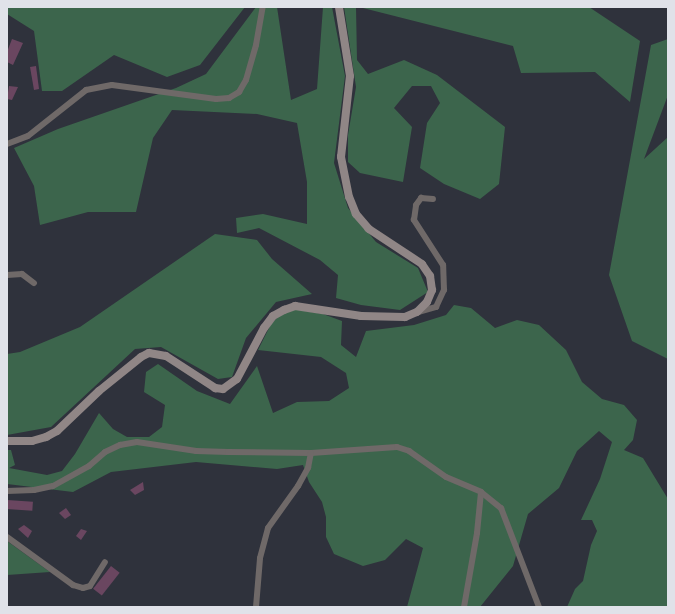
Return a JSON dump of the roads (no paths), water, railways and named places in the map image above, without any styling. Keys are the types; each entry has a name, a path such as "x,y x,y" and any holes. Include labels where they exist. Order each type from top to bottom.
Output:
{"main road":[{"path":"7,441 32,441 46,438 57,431 99,391 141,357 149,353 166,356 215,388 224,389 232,386 264,328 273,316 284,310 308,307 387,317 405,316 417,312 427,302 432,290 430,276 422,264 369,229 356,214 349,197 341,157 350,76 339,7"}],"street":[{"path":"7,144 28,136 86,90 112,85 216,99 229,98 238,92 246,80 256,45 263,7"},
{"path":"417,312 436,307 444,290 443,265 414,220 416,205 421,198 433,199"},
{"path":"7,275 22,274 34,283"},
{"path":"7,491 34,490 53,486 89,466 105,452 120,444 137,442 196,451 311,453 397,448 409,451 446,477 481,492 501,508 539,607"},
{"path":"256,607 260,558 268,528 298,486 308,468 311,453"},
{"path":"464,607 477,533 481,492"},
{"path":"7,537 73,585 83,588 90,586 105,562"}]}
